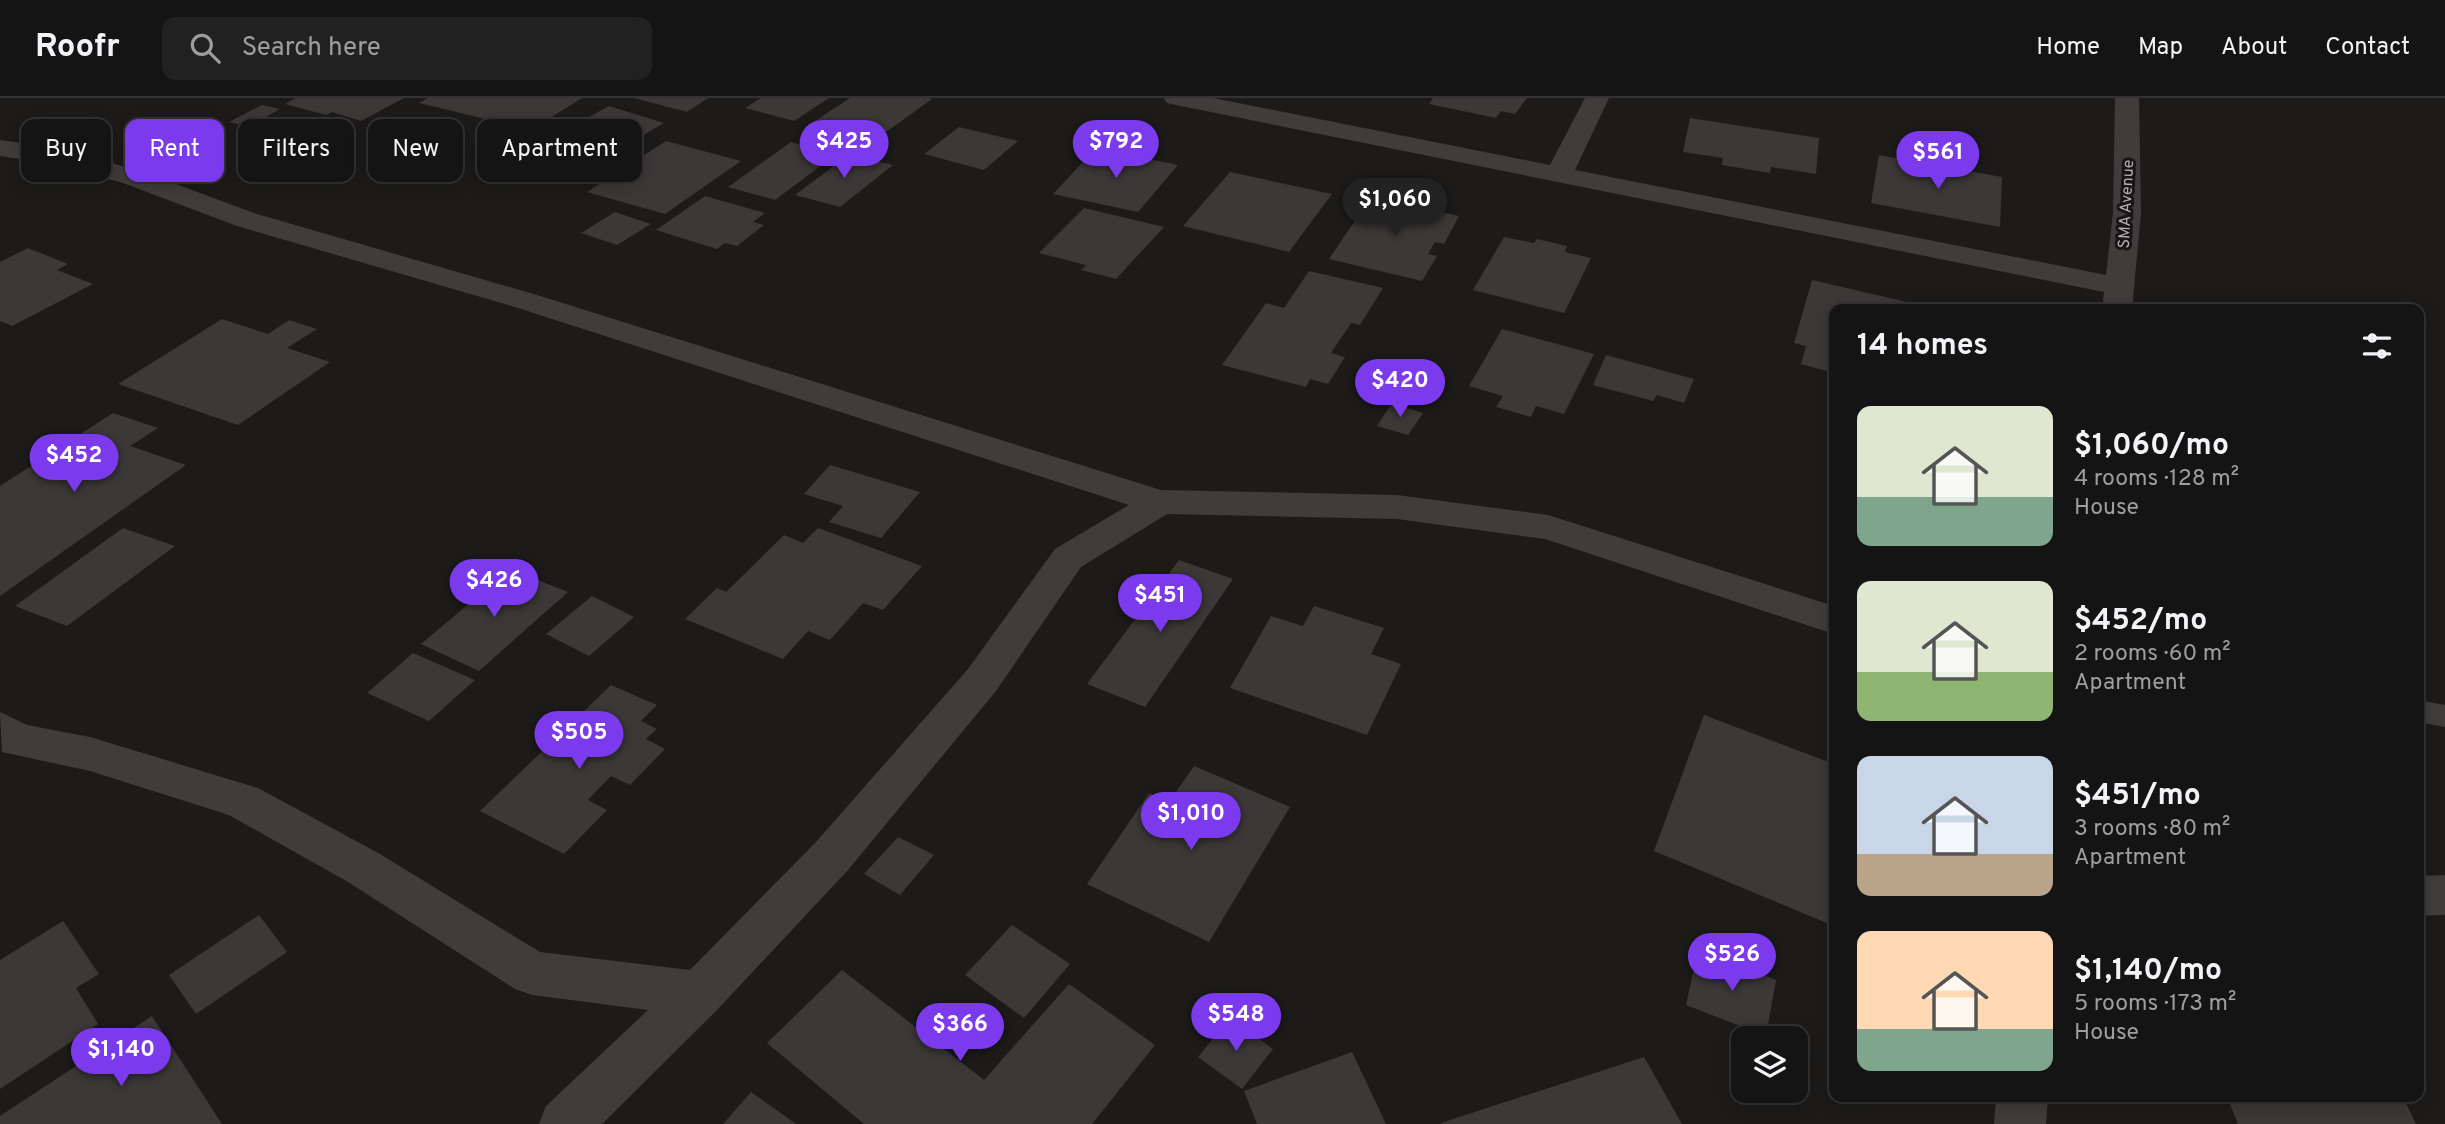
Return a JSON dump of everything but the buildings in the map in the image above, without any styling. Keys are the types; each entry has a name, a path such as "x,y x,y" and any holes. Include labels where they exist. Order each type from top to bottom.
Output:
{"street":[{"path":"1176,98 1558,176 2118,298"},
{"path":"1558,176 1597,98"},
{"name":"SMA Avenue","path":"2118,298 2127,213 2127,98"},
{"path":"0,148 55,156 132,177 247,220 526,301 1160,502 1397,507 1548,527 1829,618"},
{"path":"565,1124 700,994 832,856 982,680 1068,558 1160,502"},
{"path":"6,740 90,754 243,801 365,868 532,973 700,994"},
{"path":"2424,896 2445,895"},
{"path":"2020,1124 2022,1102"}],"lane":[{"path":"2424,712 2445,716"}]}
